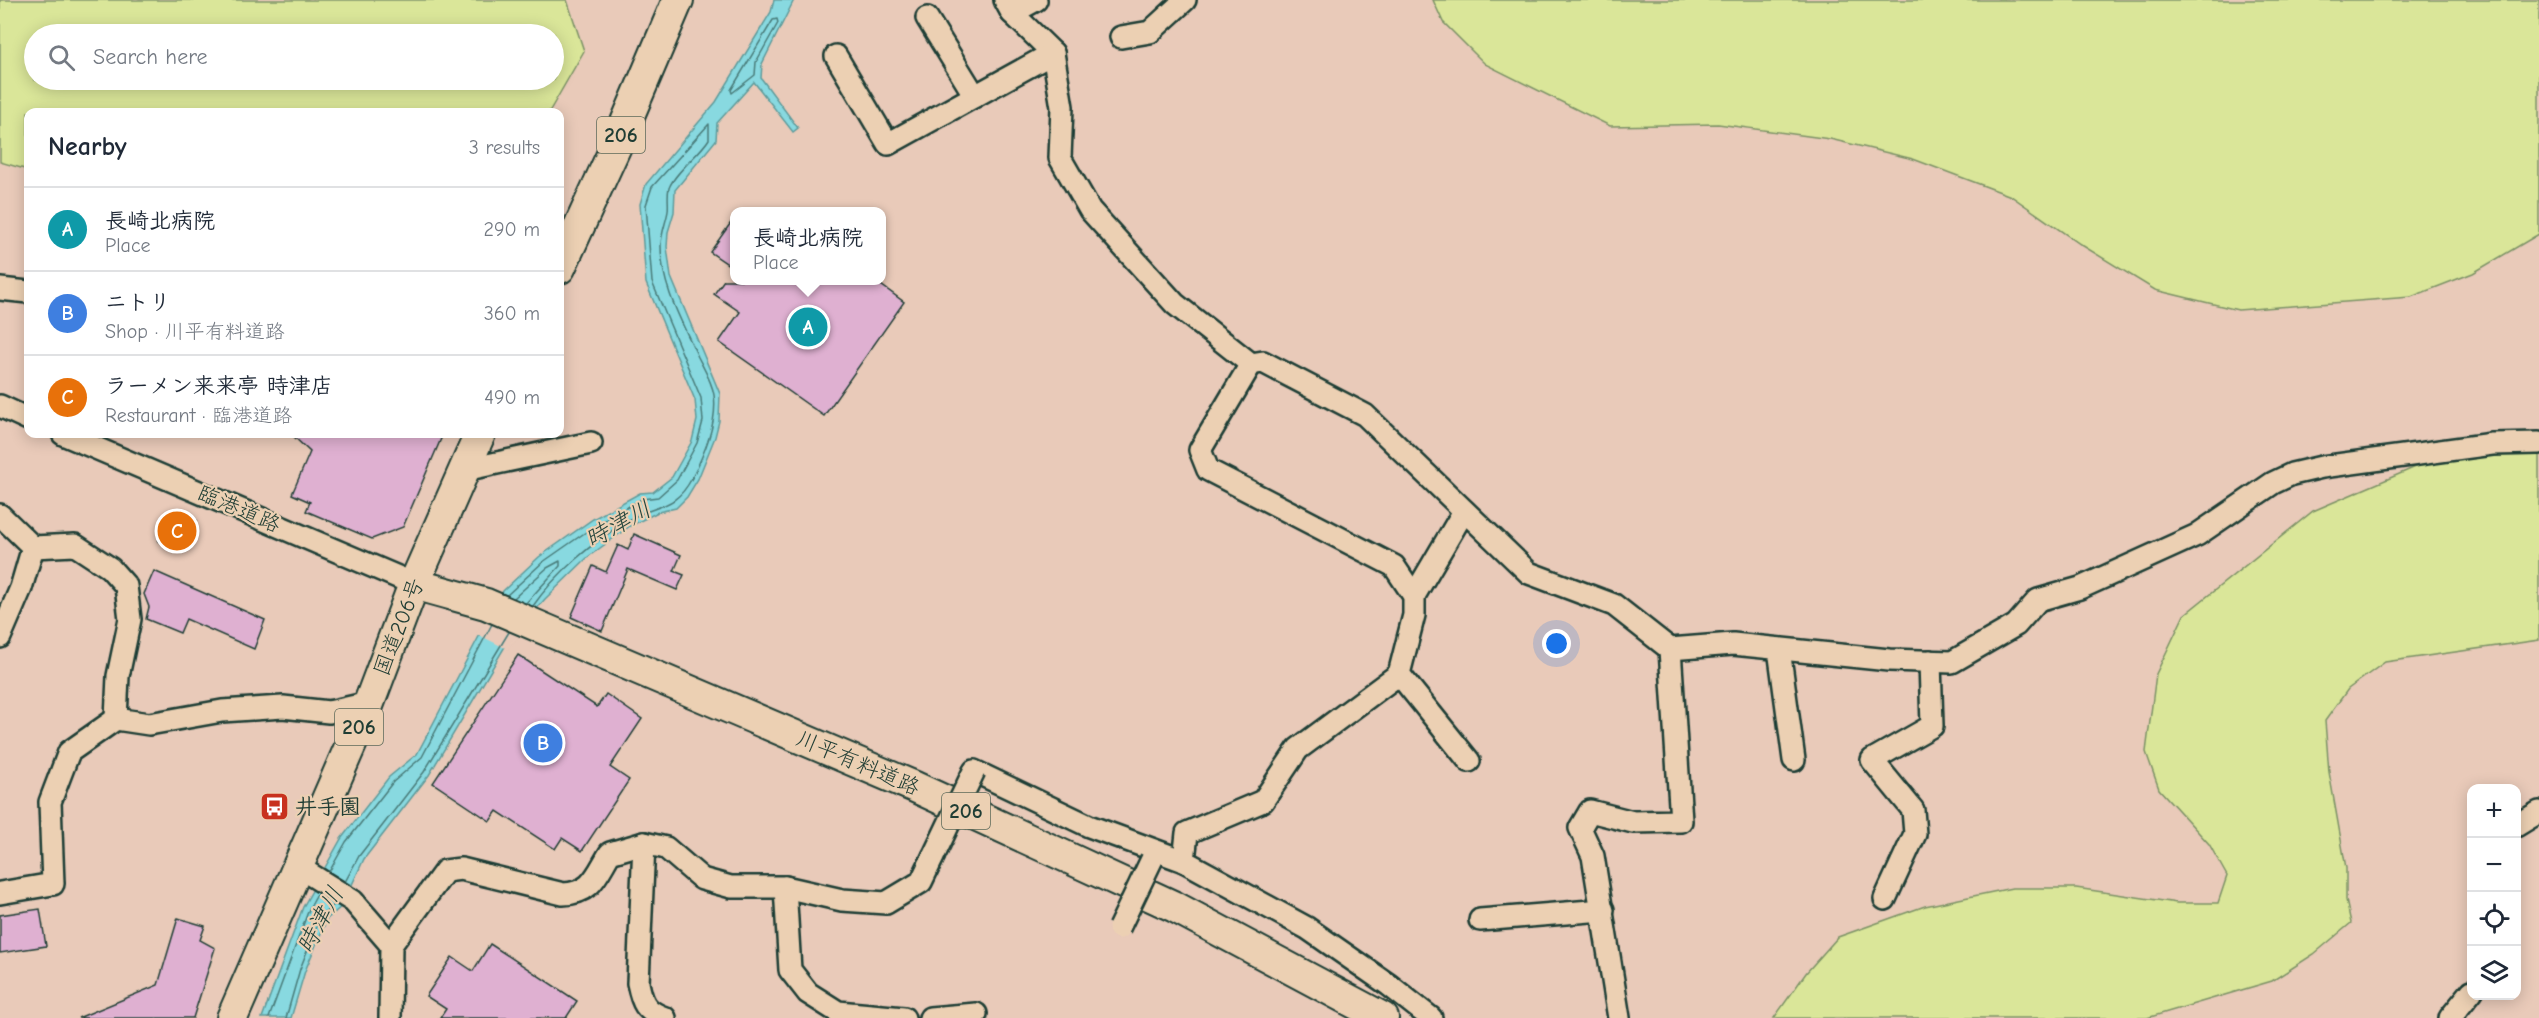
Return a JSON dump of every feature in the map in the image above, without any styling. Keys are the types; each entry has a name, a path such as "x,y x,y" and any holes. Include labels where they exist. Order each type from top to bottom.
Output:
{"highway":[{"name":"206","path":"564,259 616,146 678,0"},
{"name":"国道206号","path":"232,1018 305,871 414,584 478,438"},
{"name":"川平有料道路","path":"414,584 483,610 923,804 1178,927 1351,1018"},
{"name":"川平有料道路","path":"534,633 915,787 1174,907 1383,1018"}],"street":[{"path":"1008,6 1036,0"},
{"path":"1121,37 1150,32 1185,0"},
{"path":"1008,6 1053,53 1062,107 1060,158 1090,210 1175,304 1251,364 1263,362 1365,415 1529,573 1614,605 1670,649 1733,644 1952,662 2016,625 2038,600 2080,588 2198,535 2273,483 2292,474 2322,467 2492,444 2539,443"},
{"path":"927,18 975,96"},
{"path":"836,56 888,144 1053,53"},
{"path":"0,290 24,292"},
{"path":"1251,364 1200,450 1208,470 1394,566 1414,596"},
{"path":"0,406 24,417"},
{"name":"臨港道路","path":"72,438 414,584"},
{"path":"464,470 591,443"},
{"path":"1184,861 1187,833 1263,801 1298,748 1399,674 1414,615 1414,596 1464,511"},
{"path":"0,515 33,547 75,545 110,568 126,586 130,619 118,676 116,719"},
{"path":"0,637 21,588 33,547"},
{"path":"1618,1018 1593,856 1580,828 1590,811 1633,822 1681,821 1670,649"},
{"path":"1779,649 1794,760"},
{"path":"1885,899 1915,834 1913,810 1872,759 1932,726 1930,661"},
{"path":"1399,674 1469,761"},
{"path":"0,893 53,884 50,802 69,752 116,719 149,724 222,711 283,707 329,712 369,703"},
{"path":"390,1018 391,945 445,871 461,869 563,894 579,893 590,885 610,854 644,843 666,848 702,879 731,886 786,886 842,900 886,903 921,882 974,771 1089,825 1184,861 1307,928 1389,985 1431,1018"},
{"path":"2521,821 2539,812"},
{"path":"644,843 638,983 642,1003 651,1013 665,1018"},
{"path":"1119,928 1152,860"},
{"path":"305,871 353,901 391,945"},
{"path":"786,886 790,970 808,993 838,1012 904,1018"},
{"path":"1480,920 1603,910"},
{"path":"2450,1018 2467,997"},
{"path":"930,1018 975,1014"}],"green space":[{"path":"0,0 567,0 584,51 564,86 564,24 24,24 24,90 562,90 551,108 24,108 24,169 0,162"},
{"path":"1433,0 2539,0 2539,234 2473,273 2411,297 2238,310 2155,290 2080,244 2011,196 1913,159 1830,139 1718,124 1610,126 1485,64 1443,22"},
{"path":"2539,433 2539,640 2385,662 2348,689 2325,721 2329,772 2346,868 2346,900 2351,923 2314,954 2272,981 2147,1018 1774,1018 1806,973 1838,937 1925,906 2012,888 2076,888 2177,903 2218,903 2227,876 2209,844 2159,789 2146,752 2156,674 2184,615 2313,511 2460,448"}],"water":[{"name":"時津川","path":"774,0 794,0 762,64 761,78 798,128 793,132 754,82 717,123 716,140 675,190 674,212 668,232 667,247 671,277 720,394 719,421 715,437 698,479 687,497 676,508 658,512 630,526 588,557 545,599 507,643 429,775 364,859 342,906 327,919 305,971 291,1018 262,1018 303,907 341,839 389,777 417,754 503,591 539,557 593,519 640,493 653,492 672,477 692,441 697,420 695,400 646,283 640,204 646,184 716,102 771,12"}],"pier":[{"path":"499,592 541,611 507,649 477,634"}],"building":[{"path":"730,224 730,266 710,252"},
{"path":"724,280 730,280 730,285 881,285 904,302 824,416 719,342 740,312 714,294"},
{"path":"295,438 441,438 403,527 372,539 306,511 310,502 292,494 310,452"},
{"path":"171,511 197,521 184,550 158,541"},
{"path":"634,534 681,555 674,571 684,575 677,590 628,569 602,631 571,617 593,566 606,572 618,545 628,550"},
{"path":"154,571 265,620 254,649 186,619 180,633 146,619 149,607 144,594"},
{"path":"518,655 597,707 606,694 642,719 610,767 629,780 582,851 562,838 555,849 497,811 490,821 433,783"},
{"path":"40,909 46,946 0,953 0,915"},
{"path":"178,918 205,926 200,940 215,948 193,1018 78,1018 158,985"},
{"path":"490,944 577,1001 566,1018 440,1018 446,1009 426,996 452,957 473,971"}],"place":[{"name":"長崎北病院","path":"808,327"},
{"name":"ラーメン来来亭 時津店","path":"177,531"},
{"name":"ニトリ","path":"543,743"},
{"name":"井手園","path":"274,807"}]}
